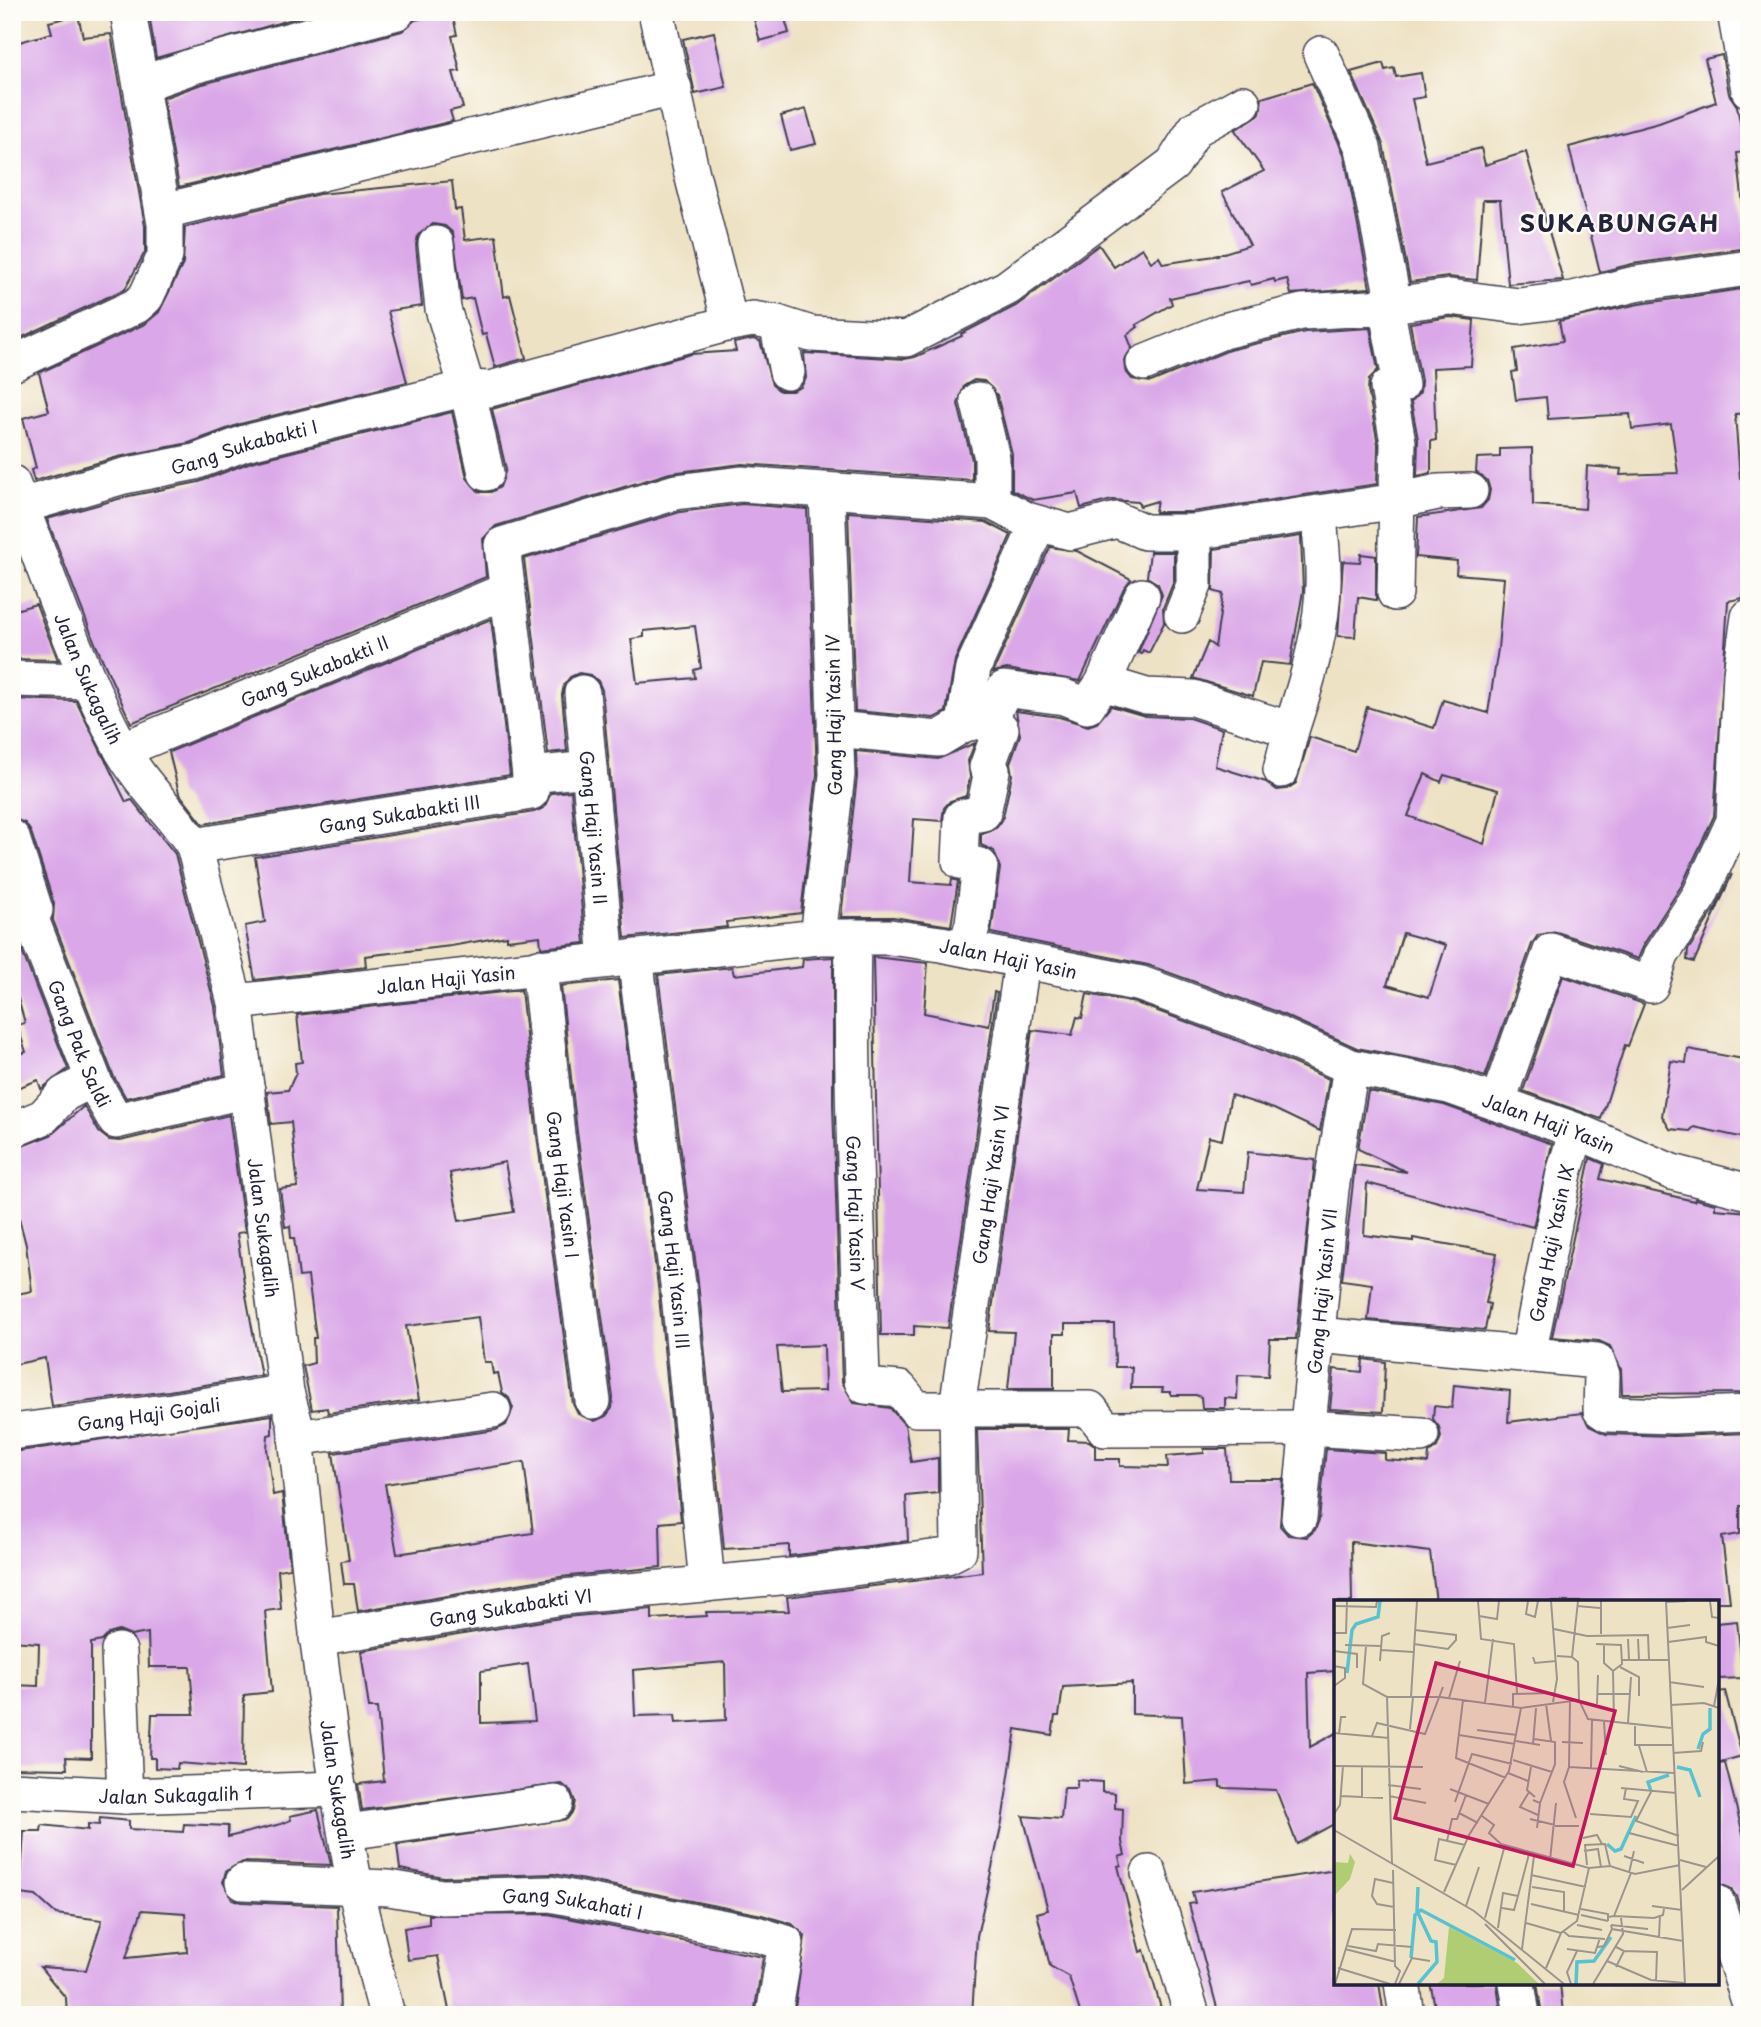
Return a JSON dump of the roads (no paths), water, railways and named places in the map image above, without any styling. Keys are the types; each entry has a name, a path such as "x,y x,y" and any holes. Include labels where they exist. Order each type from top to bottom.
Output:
{"street":[{"path":"12,364 116,318 146,297 165,256 164,211 128,12"},
{"path":"142,84 193,66 397,12"},
{"path":"656,12 730,323"},
{"path":"1735,12 1749,90"},
{"path":"1321,54 1363,148 1401,385 1388,387 1398,442 1395,593"},
{"path":"164,211 674,88"},
{"name":"Gang Sukabakti I","path":"17,494 195,462 245,443 467,388 490,389 730,323 753,319 777,323 811,334 906,339 1007,288 1173,164 1195,129 1243,103"},
{"path":"436,244 443,309 467,388 486,473"},
{"path":"1144,363 1223,331 1302,312 1450,297 1519,306 1749,268"},
{"path":"777,323 787,372"},
{"path":"978,400 992,458 992,502"},
{"path":"589,769 530,775 502,545 599,513 676,492 741,484 992,502 1038,524 1082,531 1117,520 1145,532 1194,532 1397,501 1438,492 1470,491"},
{"name":"Gang Haji Yasin IV","path":"818,937 837,775 827,492"},
{"name":"Jalan Sukagalih","path":"17,494 88,681 122,750 144,786 182,827 194,846 235,1002 286,1392 296,1438 317,1638 339,1789 355,1886 387,2015"},
{"path":"1282,770 1291,730 1311,672 1324,575 1319,513"},
{"path":"977,721 973,668 1038,524"},
{"path":"1182,615 1194,585 1194,532"},
{"name":"Gang Sukabakti II","path":"122,750 508,590"},
{"path":"835,729 939,739 977,721 1004,689 1064,697 1087,706 1103,683 1142,596"},
{"path":"1497,1103 1551,951 1651,985 1661,955 1700,895 1734,821 1742,787 1741,673 1749,617"},
{"path":"12,679 88,681"},
{"path":"1103,683 1146,696 1193,698 1291,730"},
{"name":"Gang Haji Yasin II","path":"582,693 589,769 621,958"},
{"path":"966,948 973,923 981,866 960,861 962,817 983,813 992,771 987,766 1001,729 977,721"},
{"name":"Gang Sukabakti III","path":"194,846 531,792 530,775"},
{"name":"Gang Pak Saldi","path":"12,838 35,910 31,919 93,1079 118,1122 247,1090"},
{"name":"Jalan Haji Yasin","path":"235,1002 818,937 890,937 966,948 1022,962 1141,984 1268,1030 1352,1067 1449,1086 1577,1131 1672,1172 1749,1192"},
{"name":"Gang Haji Yasin V","path":"853,937 850,1063 858,1186 862,1381 870,1388 900,1389 916,1409 957,1408"},
{"name":"Gang Haji Yasin III","path":"621,958 678,1284 707,1584"},
{"name":"Gang Haji Yasin VI","path":"707,1584 953,1554 959,1550 957,1408 1022,962"},
{"name":"Gang Haji Yasin I","path":"539,967 557,1133 593,1401"},
{"name":"Gang Haji Yasin VII","path":"1299,1518 1331,1189 1352,1067"},
{"path":"12,1130 34,1122 64,1094 93,1079"},
{"name":"Gang Haji Yasin IX","path":"1528,1355 1564,1173 1577,1131"},
{"path":"1317,1335 1597,1361 1602,1375 1601,1410 1607,1414 1673,1416 1749,1413"},
{"name":"Gang Haji Gojali","path":"12,1432 172,1412 286,1392"},
{"path":"957,1408 1090,1409 1105,1429 1309,1428 1421,1435"},
{"path":"296,1438 493,1410"},
{"name":"Gang Sukabakti VI","path":"317,1638 564,1597 707,1584"},
{"path":"119,1651 125,1796"},
{"name":"Jalan Sukagalih 1","path":"12,1790 125,1796 339,1789"},
{"path":"348,1832 555,1803"},
{"path":"1149,1873 1192,2015"},
{"name":"Gang Sukahati I","path":"243,1882 355,1886 408,1890 442,1897 550,1894 735,1929 786,1943 774,2015"},
{"path":"1719,1909 1749,2001"},
{"path":"1402,1985 1407,2015"},
{"path":"1517,1985 1522,2015"}],"district":[{"name":"SUKABUNGAH","path":"1620,222"}]}
